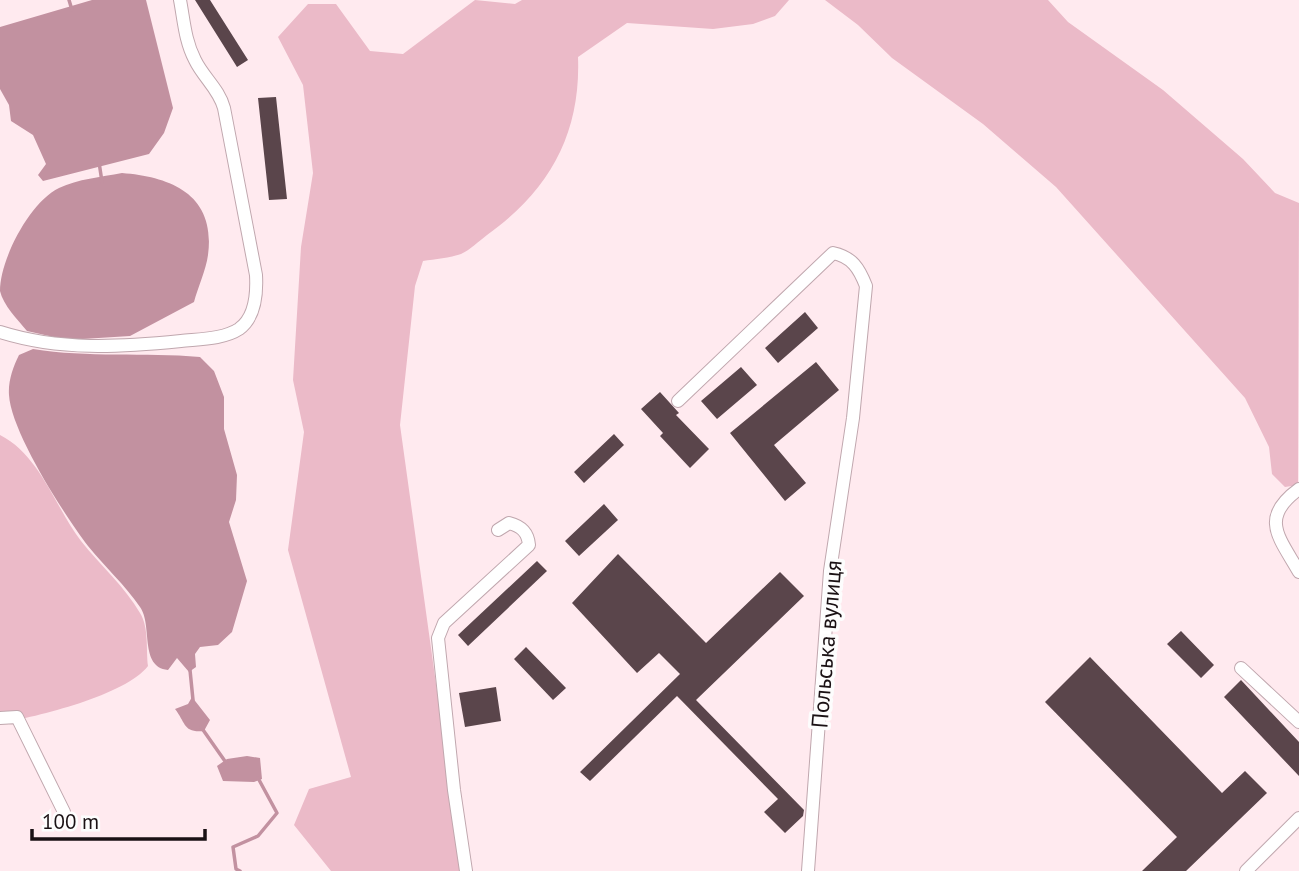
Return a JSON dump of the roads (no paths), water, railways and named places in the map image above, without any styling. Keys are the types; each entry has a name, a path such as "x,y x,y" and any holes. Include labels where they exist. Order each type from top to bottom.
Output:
{"street":[{"path":"0,331 58,345 110,347 218,336 239,329 248,319 257,292 256,275 224,108 194,58 185,33 180,0"},
{"name":"Польська вулиця","path":"678,401 832,253 845,256 859,268 866,286 853,418 830,571 808,871"},
{"path":"1299,489 1276,512 1274,522 1299,572"},
{"path":"466,871 454,790 438,638 444,623 530,545 529,536 518,525 509,523 498,530"},
{"path":"1241,668 1299,722"},
{"path":"0,718 18,717 64,812"},
{"path":"1246,871 1299,818"}],"waterway":[{"path":"69,0 72,10"},
{"path":"99,162 102,182"},
{"path":"190,670 193,700"},
{"path":"201,727 227,764"},
{"path":"240,871 236,869 233,847 258,836 277,813 258,778"}]}
